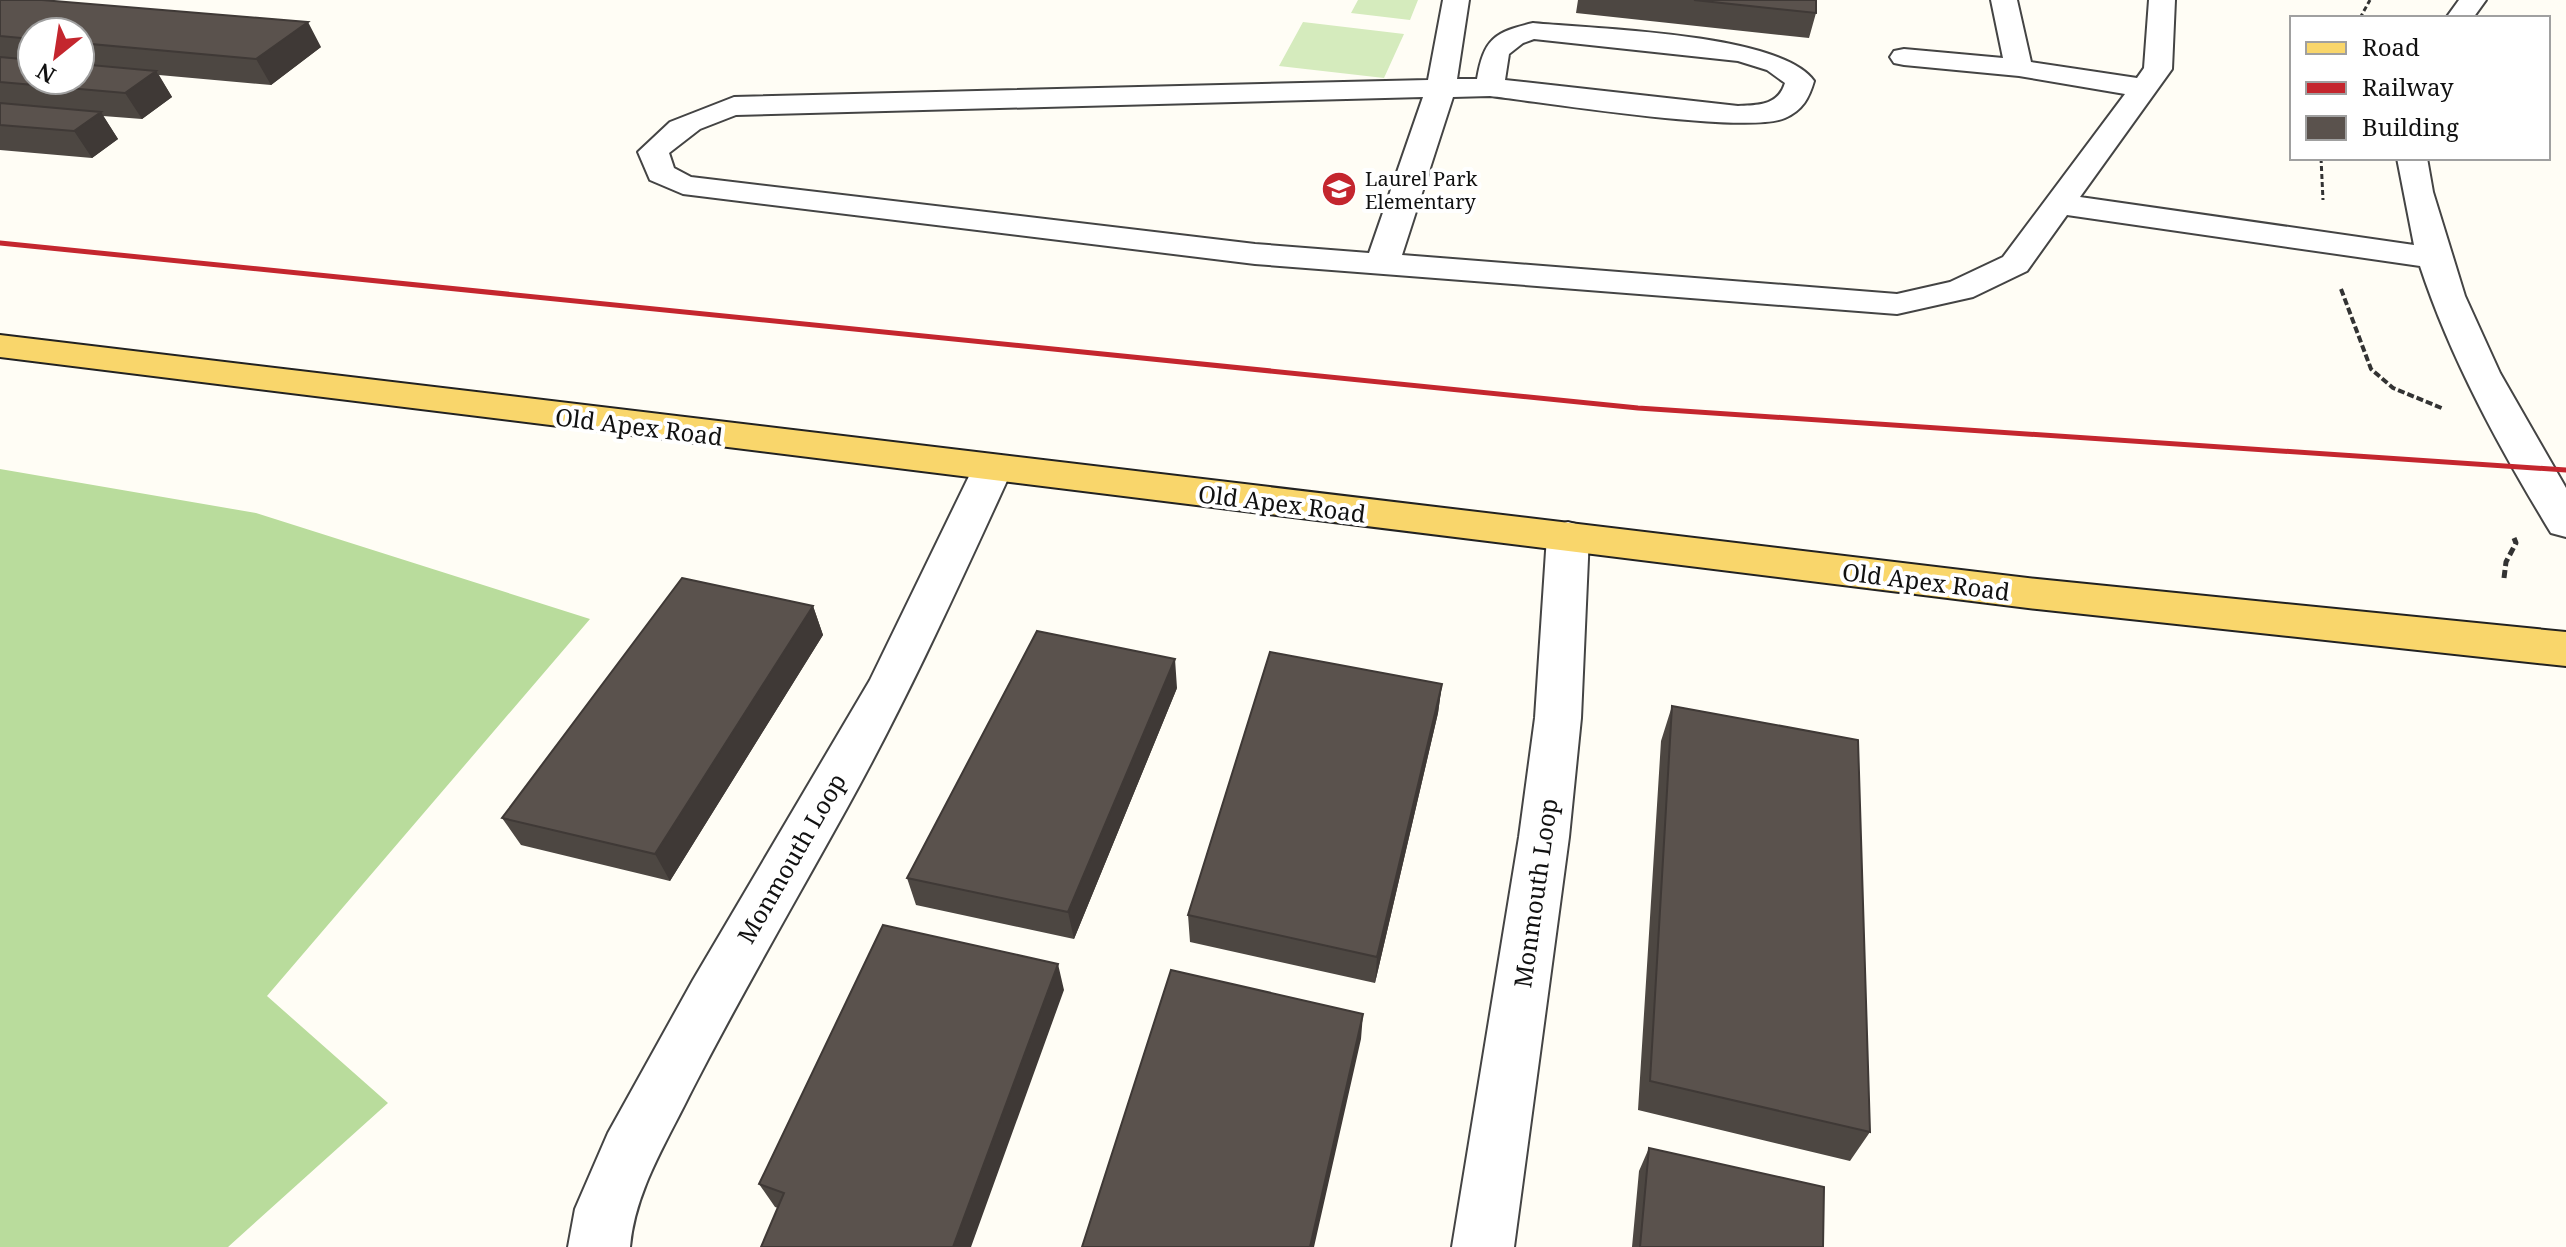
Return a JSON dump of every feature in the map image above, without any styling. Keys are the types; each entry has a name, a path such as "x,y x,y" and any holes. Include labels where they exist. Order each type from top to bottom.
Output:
{"main road":[{"name":"Old Apex Road","path":"0,346 992,470 2037,594 2566,649"}],"street":[{"path":"1382,264 1441,88 1456,0"},
{"path":"2004,0 2019,68"},
{"path":"1490,87 1496,51 1513,37 1533,31 1741,53 1777,64 1800,81 1795,98 1775,112 1738,115 1490,87 734,106 699,117 670,133 653,152 661,173 683,185 1255,254 1897,304 1961,290 2015,264 2158,69 2162,0"},
{"path":"2461,16 2473,0"},
{"path":"1904,57 2019,68 2144,88"},
{"path":"2412,160 2432,258 2456,320 2501,416 2566,523"},
{"path":"2059,204 2432,258"},
{"name":"Monmouth Loop","path":"599,1247 600,1226 638,1138 734,959 887,691 926,616 992,470"},
{"name":"Monmouth Loop","path":"1483,1247 1546,822 1558,718 1568,536"}],"path":[{"path":"2320,209 2321,160"},
{"path":"2336,279 2371,369 2393,388 2458,416"},
{"path":"2504,578 2506,562 2516,543 2511,531"}],"green space":[{"path":"1358,0 1418,0 1410,20 1351,13"},
{"path":"1303,22 1404,34 1384,78 1279,66"},
{"path":"0,469 256,513 590,619 267,996 388,1103 228,1247 0,1247"}],"building":[{"path":"0,0 42,0 308,22 256,59 96,44 96,16 16,16 16,38 0,36"},
{"path":"1694,0 1816,0 1816,13"},
{"path":"0,57 16,58 16,83 0,82"},
{"path":"96,65 156,71 125,93 96,90"},
{"path":"0,103 101,112 74,131 0,125"},
{"path":"682,578 813,606 655,854 502,818"},
{"path":"1037,631 1175,659 1068,912 907,878"},
{"path":"1270,652 1442,684 1377,957 1188,915"},
{"path":"1672,706 1858,740 1870,1132 1650,1081"},
{"path":"883,925 1058,964 953,1247 761,1247 784,1193 759,1184"},
{"path":"1171,970 1363,1014 1310,1247 1082,1247"},
{"path":"1649,1148 1824,1187 1823,1247 1640,1247"}],"railway":[{"path":"0,243 1638,408 2566,470"}],"place":[{"name":"Laurel Park Elementary","path":"1339,189"}]}
